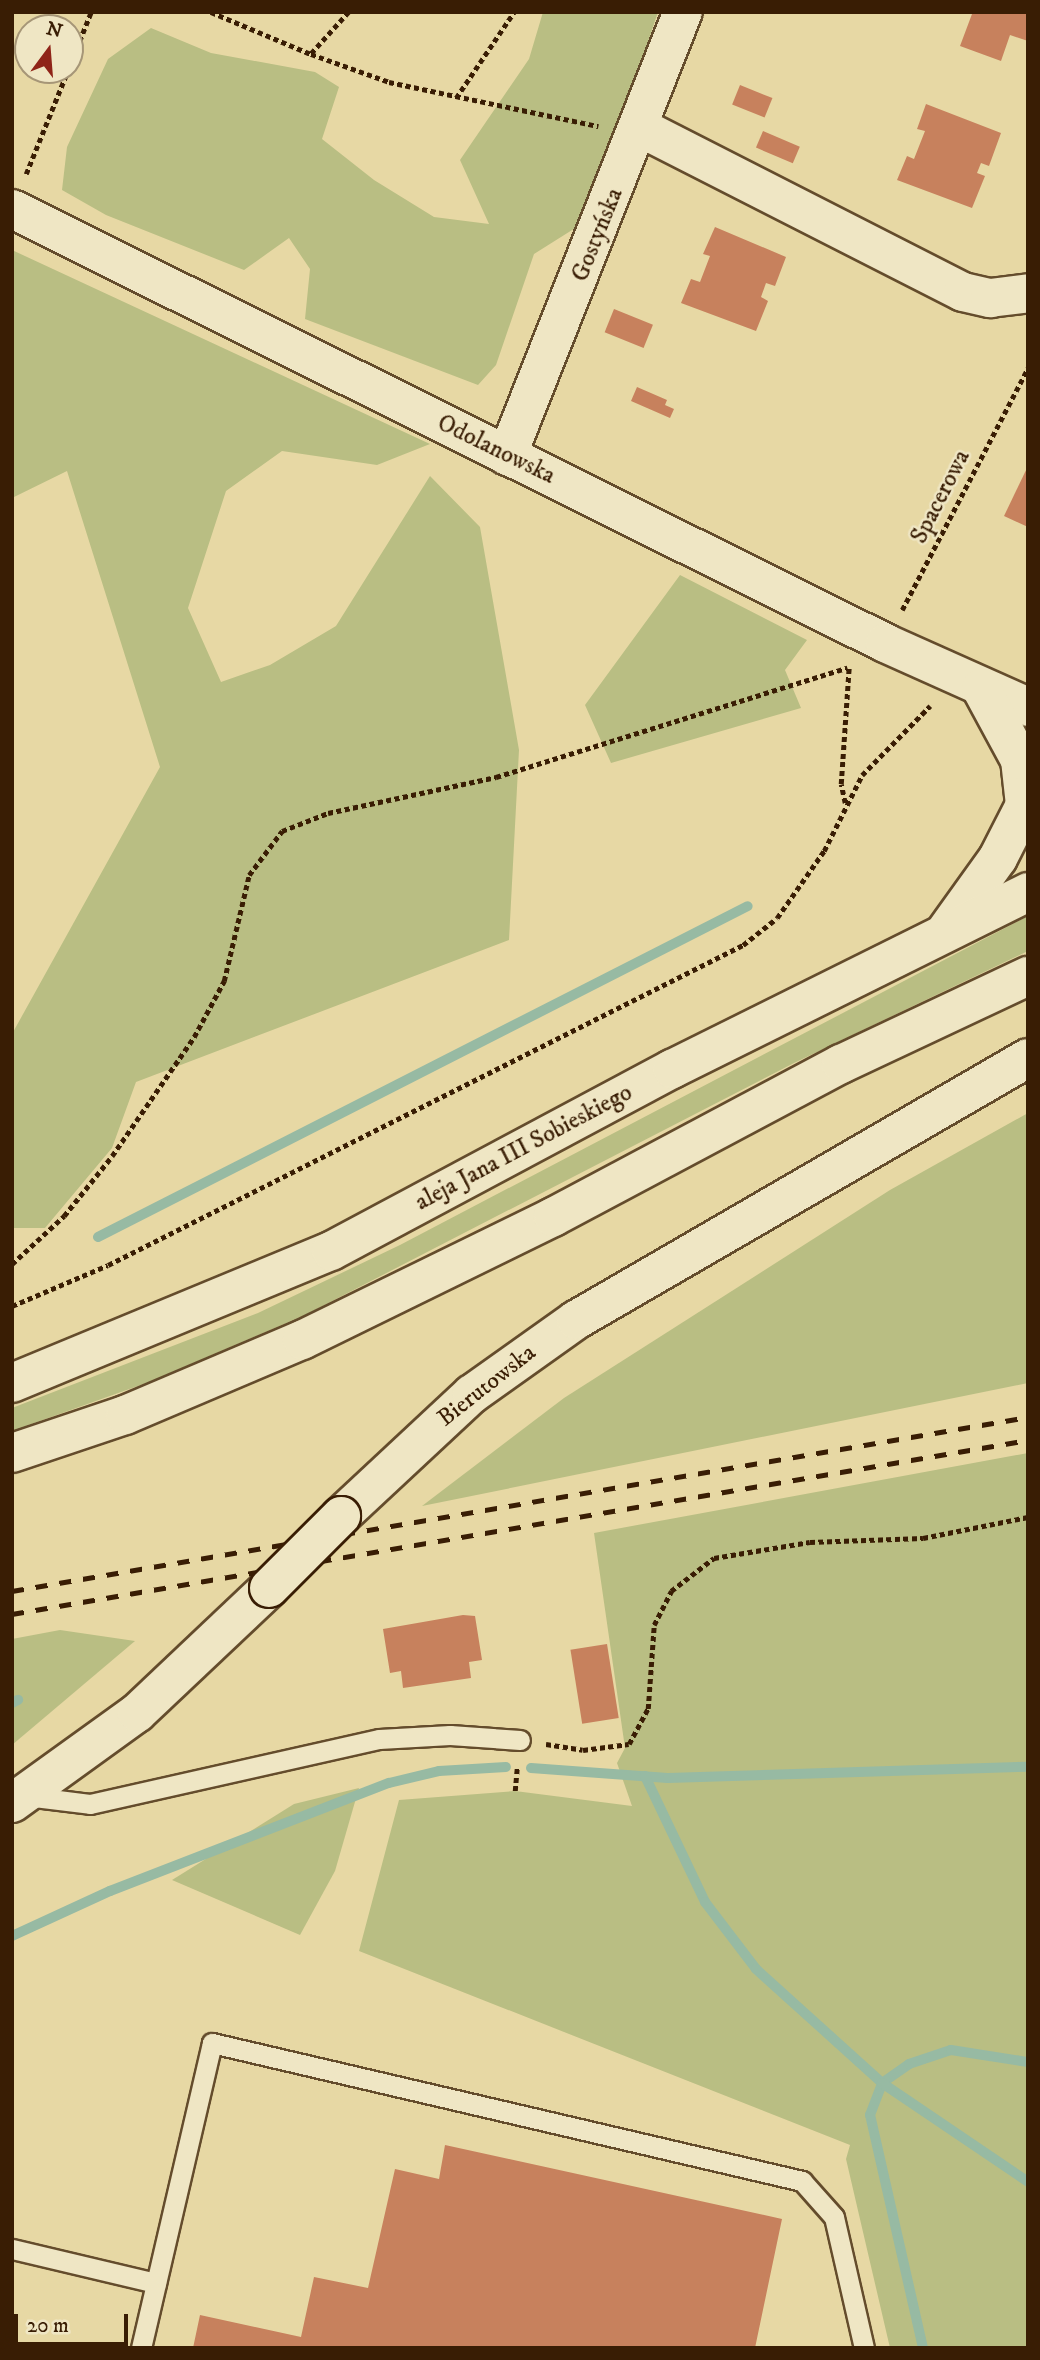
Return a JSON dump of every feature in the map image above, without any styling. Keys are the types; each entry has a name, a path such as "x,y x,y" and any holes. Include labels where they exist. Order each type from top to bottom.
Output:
{"street":[{"name":"Gostyńska","path":"507,456 641,128 683,12"},
{"path":"641,128 963,292 990,298 1028,293"},
{"name":"Odolanowska","path":"17,196 507,456 885,643 1028,707"},
{"path":"944,934 998,858 1024,805 1020,760 981,688"},
{"name":"Odolanowska","path":"981,688 1028,719"},
{"name":"aleja Jana III Sobieskiego","path":"12,1383 331,1251 672,1069 1028,892"},
{"path":"12,1454 125,1415 302,1340 553,1217 841,1064 1028,976"},
{"name":"Bierutowska","path":"19,1800 137,1713 472,1394 576,1320 1028,1058"}],"lane":[{"path":"19,1800 90,1804 379,1739 450,1735 520,1740"},
{"path":"141,2348 212,2043 802,2180 834,2217 864,2348"},
{"path":"12,2249 156,2283"}],"path":[{"path":"84,30 91,12"},
{"path":"211,12 339,68 456,99 571,124 641,128"},
{"path":"311,54 349,12"},
{"path":"456,99 514,12"},
{"path":"17,196 62,84"},
{"name":"Spacerowa","path":"885,643 1028,368"},
{"path":"12,1264 64,1216 112,1156 194,1037 224,981 248,876 282,831 328,813 496,777 849,667 885,643"},
{"path":"846,804 841,784 849,667"},
{"path":"12,1306 108,1265 743,945 778,918 806,881 862,775 933,702 946,671"},
{"path":"520,1740 583,1750 629,1744 648,1709 654,1625 671,1591 714,1558 810,1542 923,1538 1028,1517"}],"green space":[{"path":"543,12 658,12 588,220 534,254 496,365 478,385 305,319 310,269 289,238 244,270 106,215 62,190 67,147 108,59 151,28 211,53 315,72 339,87 322,139 374,180 434,217 489,224 460,160 529,59"},
{"path":"12,250 430,444 377,465 282,451 226,491 188,608 221,682 270,665 336,626 430,476 480,527 519,750 509,940 136,1082 112,1148 45,1228 12,1228 12,1034 160,767 67,471 12,498"},
{"path":"680,575 807,640 785,670 801,708 611,763 585,705"},
{"path":"1028,916 1028,951 794,1063 305,1315 149,1382 12,1431 12,1408 258,1313 400,1245"},
{"path":"1028,1113 1028,1383 422,1506 564,1398 890,1190"},
{"path":"1028,1453 1028,2348 890,2348 846,2159 850,2145 359,1951 399,1800 515,1791 632,1806 617,1763 625,1748 594,1533"},
{"path":"60,1630 135,1641 12,1745 12,1639"},
{"path":"359,1788 335,1871 300,1935 172,1880 294,1804"}],"building":[{"path":"967,12 1028,12 1028,41 1010,35 1001,61 960,46 972,14"},
{"path":"740,85 772,98 765,118 732,104"},
{"path":"926,104 1001,133 989,166 981,163 977,173 985,176 972,208 897,180 907,156 914,159 925,131 917,129"},
{"path":"763,131 800,147 793,163 756,148"},
{"path":"715,227 786,257 775,286 766,283 761,297 768,301 756,331 681,303 691,279 700,282 710,256 703,254"},
{"path":"614,309 653,325 644,348 605,332"},
{"path":"637,387 667,400 665,405 674,409 670,418 631,401"},
{"path":"1028,466 1028,527 1004,516"},
{"path":"463,1615 475,1616 482,1660 469,1662 471,1678 403,1688 401,1671 390,1673 383,1629"},
{"path":"607,1644 619,1718 582,1724 570,1650"},
{"path":"445,2145 782,2219 755,2348 193,2348 200,2315 301,2337 314,2277 368,2288 395,2169 439,2179"}],"waterway":[{"path":"98,1237 748,906"},
{"path":"12,1703 18,1700"},
{"path":"12,1936 110,1891 389,1783 439,1771 506,1767"},
{"path":"531,1768 668,1778 1028,1767"},
{"path":"645,1776 705,1902 756,1969 882,2083 909,2064 951,2050 1028,2062"},
{"path":"923,2348 870,2115 882,2083 1028,2182"}],"railway":[{"path":"12,1591 1028,1417"},
{"path":"12,1614 1028,1440"}]}
